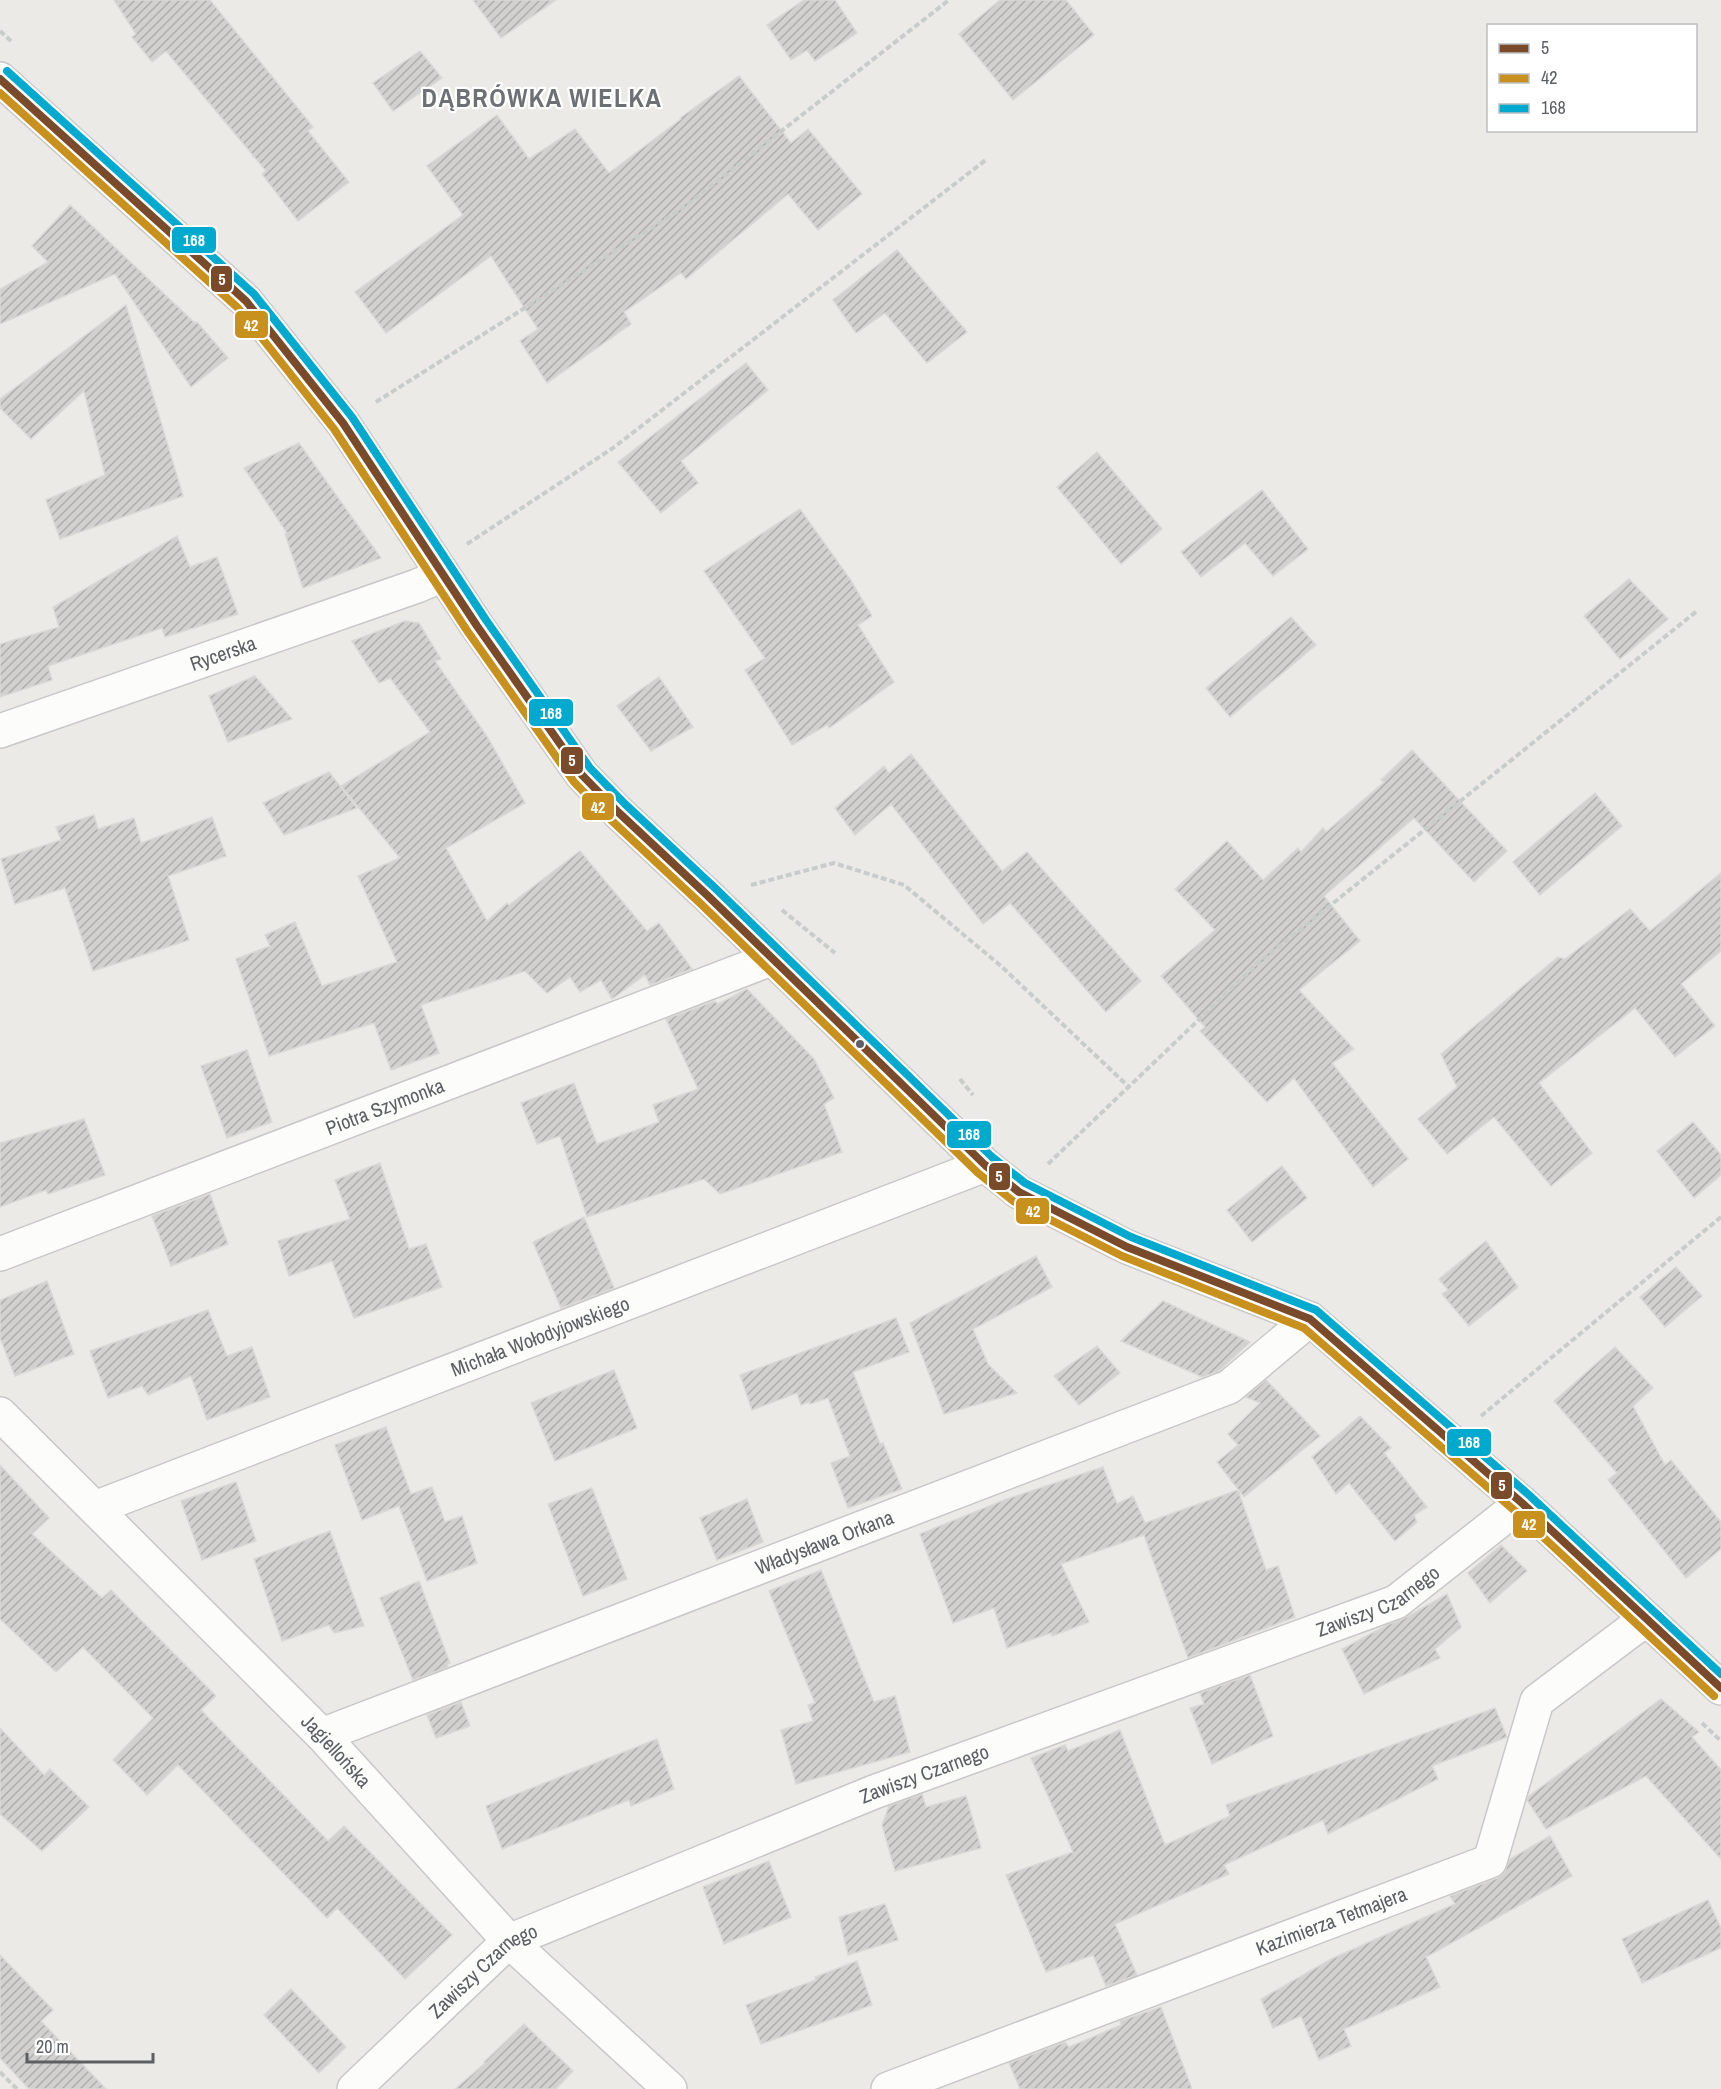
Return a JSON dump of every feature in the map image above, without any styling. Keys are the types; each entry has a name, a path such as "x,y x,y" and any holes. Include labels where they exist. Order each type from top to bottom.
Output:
{"street":[{"path":"0,79 246,301 343,423 582,775 985,1165 1019,1192 1127,1247 1310,1319 1522,1503 1721,1688"},
{"name":"Rycerska","path":"0,731 410,588 440,569"},
{"name":"Piotra Szymonka","path":"0,1254 771,959"},
{"name":"Michała Wołodyjowskiego","path":"95,1508 985,1165"},
{"name":"Władysława Orkana","path":"322,1735 1229,1387 1310,1319"},
{"name":"Jagiellońska","path":"0,1414 322,1735 509,1941 670,2089"},
{"name":"Zawiszy Czarnego","path":"354,2089 509,1941 874,1792 1396,1602 1522,1503"},
{"name":"Kazimierza Tetmajera","path":"888,2089 1490,1861 1537,1701 1646,1619"}],"path":[{"path":"343,423 683,208 950,0"},
{"path":"440,569 613,448 987,159"},
{"path":"1019,1192 1256,965 1697,611"},
{"path":"708,897 834,863 904,885 1001,966 1129,1087"},
{"path":"1451,1442 1721,1217"},
{"path":"0,2072 17,2089"}],"building":[{"path":"114,0 210,0 313,127 308,131 349,182 298,221 262,174 266,171 166,51 152,62 132,37 136,34"},
{"path":"473,0 556,0 501,38"},
{"path":"804,0 835,0 857,33 815,61 807,50 791,60 767,25"},
{"path":"1000,0 1066,0 1094,35 1013,100 959,34"},
{"path":"420,51 442,78 393,111 373,83"},
{"path":"739,76 791,143 808,129 862,194 818,230 788,194 686,279 681,273 624,312 631,324 547,383 520,341 538,329 491,256 386,333 355,292 463,215 427,166 497,115 529,159 575,129 609,173"},
{"path":"70,205 195,323 197,322 228,358 191,387 115,274 0,324 0,289 48,262 32,246"},
{"path":"897,250 967,332 927,363 885,313 856,333 833,300"},
{"path":"126,305 183,496 60,539 46,500 105,475 84,391 31,439 0,408 0,399"},
{"path":"746,363 768,390 681,461 698,483 661,513 618,462"},
{"path":"299,443 381,558 303,588 285,534 287,533 244,468"},
{"path":"1097,452 1162,529 1121,564 1057,487"},
{"path":"1262,490 1308,549 1273,576 1245,543 1201,577 1181,552"},
{"path":"800,509 850,579 872,616 858,625 894,682 829,728 827,725 792,745 745,670 765,658 704,571"},
{"path":"177,536 190,567 217,557 238,614 165,637 162,628 48,666 52,680 0,697 0,644 59,627 53,607"},
{"path":"1629,579 1668,619 1620,659 1584,616"},
{"path":"1291,617 1316,645 1230,717 1206,688"},
{"path":"405,621 419,623 441,659 435,661 488,738 525,803 446,848 487,921 507,903 509,905 580,851 647,931 659,923 692,969 650,985 645,975 612,999 601,980 580,992 570,977 547,993 525,971 421,1005 439,1053 391,1070 374,1023 269,1056 236,959 270,946 265,935 295,922 322,986 397,962 358,876 400,858 341,786 430,732 390,678 379,683 352,641"},
{"path":"255,676 292,719 228,742 209,696"},
{"path":"659,677 693,727 651,751 617,706"},
{"path":"1412,750 1507,851 1474,882 1414,818 1324,896 1360,941 1299,990 1354,1049 1332,1063 1408,1159 1373,1187 1294,1078 1267,1102 1200,1031 1205,1027 1161,976 1215,930 1175,889 1227,841 1263,880 1298,848 1301,852 1323,828 1326,832 1384,782 1381,780"},
{"path":"911,754 1002,871 1027,852 1141,981 1106,1012 1010,903 983,924 891,804 855,835 835,808 884,766 889,773"},
{"path":"329,772 357,808 284,835 263,803"},
{"path":"1595,793 1622,826 1540,895 1513,862"},
{"path":"94,815 98,829 134,818 141,843 212,817 226,856 168,876 189,940 93,971 65,888 15,904 1,859 61,840 56,827"},
{"path":"1721,873 1721,951 1681,984 1715,1026 1675,1057 1635,1008 1539,1083 1592,1153 1551,1186 1494,1117 1447,1154 1418,1119 1457,1087 1441,1054 1558,957 1565,959 1630,909 1650,931"},
{"path":"747,989 814,1059 834,1098 824,1104 842,1152 720,1194 704,1179 587,1217 560,1136 537,1144 521,1103 574,1083 597,1144 659,1122 653,1105 698,1089 666,1019 715,1001 718,1004"},
{"path":"247,1050 272,1122 227,1138 201,1066"},
{"path":"84,1119 105,1175 48,1194 46,1190 0,1207 0,1143"},
{"path":"1693,1122 1721,1155 1721,1175 1694,1198 1657,1151"},
{"path":"380,1163 409,1249 426,1244 442,1287 354,1318 332,1261 289,1276 278,1241 350,1219 335,1180"},
{"path":"1282,1166 1307,1198 1252,1242 1227,1210"},
{"path":"210,1194 228,1244 171,1266 152,1216"},
{"path":"584,1217 614,1288 561,1308 533,1242"},
{"path":"1486,1241 1518,1287 1469,1326 1442,1294 1448,1290 1439,1279"},
{"path":"1036,1256 1052,1287 973,1329 988,1364 1017,1393 944,1414 910,1323"},
{"path":"1676,1267 1702,1296 1665,1327 1640,1297"},
{"path":"47,1281 74,1354 15,1376 0,1338 0,1300"},
{"path":"1163,1301 1250,1342 1219,1371 1202,1377 1121,1341"},
{"path":"208,1310 227,1356 252,1347 270,1397 207,1420 191,1376 148,1395 142,1386 108,1398 90,1351"},
{"path":"896,1318 909,1352 853,1372 880,1444 883,1443 902,1489 848,1508 831,1463 850,1456 828,1398 801,1405 797,1393 752,1410 740,1375"},
{"path":"1097,1346 1120,1373 1079,1405 1054,1376"},
{"path":"1615,1347 1653,1388 1633,1406 1665,1465 1671,1460 1721,1522 1721,1549 1686,1578 1608,1480 1617,1473 1554,1401"},
{"path":"614,1370 637,1428 555,1461 531,1403"},
{"path":"1266,1380 1320,1436 1244,1497 1217,1462 1238,1445 1228,1434 1260,1403 1246,1397"},
{"path":"1360,1416 1391,1448 1384,1453 1427,1507 1414,1515 1417,1522 1395,1541 1349,1483 1336,1494 1312,1457"},
{"path":"386,1427 411,1494 432,1487 445,1522 462,1516 477,1563 427,1581 399,1506 362,1520 335,1445"},
{"path":"0,1465 49,1518 32,1534 102,1598 111,1590 216,1696 201,1710 328,1841 344,1826 452,1935 405,1979 337,1908 327,1918 178,1765 147,1795 113,1760 153,1718 83,1647 56,1672 0,1619"},
{"path":"1103,1467 1117,1504 1133,1496 1145,1523 1238,1490 1266,1570 1278,1566 1295,1617 1188,1658 1144,1535 1061,1564 1089,1622 1052,1636 1051,1633 1007,1648 994,1608 953,1623 920,1534 1004,1500"},
{"path":"236,1482 256,1541 202,1560 181,1501"},
{"path":"592,1488 627,1579 583,1596 548,1504"},
{"path":"747,1499 763,1542 717,1560 700,1518"},
{"path":"330,1531 364,1626 334,1633 329,1625 282,1641 254,1559"},
{"path":"1501,1545 1527,1571 1490,1603 1468,1573"},
{"path":"821,1570 874,1702 895,1696 910,1752 796,1784 781,1730 813,1721 808,1705 815,1703 769,1591"},
{"path":"419,1581 450,1663 447,1664 448,1667 413,1680 380,1598"},
{"path":"1447,1594 1461,1627 1435,1649 1440,1658 1364,1694 1342,1649"},
{"path":"1250,1675 1273,1736 1212,1764 1190,1708 1204,1704 1200,1693"},
{"path":"1661,1699 1699,1732 1692,1737 1721,1770 1721,1859 1646,1776 1546,1829 1527,1800 1529,1796"},
{"path":"461,1702 470,1726 436,1738 427,1715"},
{"path":"1495,1708 1507,1737 1432,1766 1438,1779 1328,1834 1323,1820 1224,1865 1229,1874 1115,1924 1137,1975 1106,1986 1093,1955 1046,1972 1006,1875 1073,1852 1031,1758 1065,1745 1068,1751 1120,1730 1165,1845 1230,1816 1226,1805"},
{"path":"0,1728 44,1775 50,1769 89,1807 42,1851 0,1814"},
{"path":"657,1739 674,1789 631,1806 629,1800 502,1849 486,1806"},
{"path":"922,1794 926,1807 966,1796 981,1848 895,1871 882,1825 889,1806"},
{"path":"1550,1836 1572,1876 1426,1957 1440,1987 1344,2029 1351,2046 1319,2060 1301,2016 1273,2028 1261,1999 1331,1959 1455,1904 1450,1896 1497,1878 1504,1873 1510,1859"},
{"path":"769,1861 791,1917 724,1944 703,1887"},
{"path":"1708,1900 1721,1928 1721,1948 1642,1983 1622,1939"},
{"path":"885,1904 898,1940 848,1955 839,1917"},
{"path":"0,1955 53,2010 41,2021 106,2089 29,2089 0,2058"},
{"path":"857,1961 872,2005 761,2044 746,2005 816,1980 815,1977"},
{"path":"291,1989 346,2047 319,2073 264,2015"},
{"path":"1161,2007 1192,2089 1020,2089 1009,2063 1065,2042 1069,2047 1121,2025 1120,2021"},
{"path":"524,2024 573,2071 556,2089 455,2089 485,2063"}],"transit line":[{"name":"168","path":"7,71 254,294 352,417 486,620 590,768 992,1157 1025,1183 1131,1237 1316,1310 1529,1495 1721,1674"},
{"name":"5","path":"0,79 246,301 343,423 477,626 582,775 985,1165 1019,1192 1127,1247 1310,1319 1522,1503 1721,1688"},
{"name":"42","path":"0,93 238,308 334,429 468,632 574,782 978,1173 1013,1201 1122,1256 1304,1328 1515,1511 1714,1696"}],"district":[{"name":"DĄBRÓWKA WIELKA","path":"542,98"}]}
